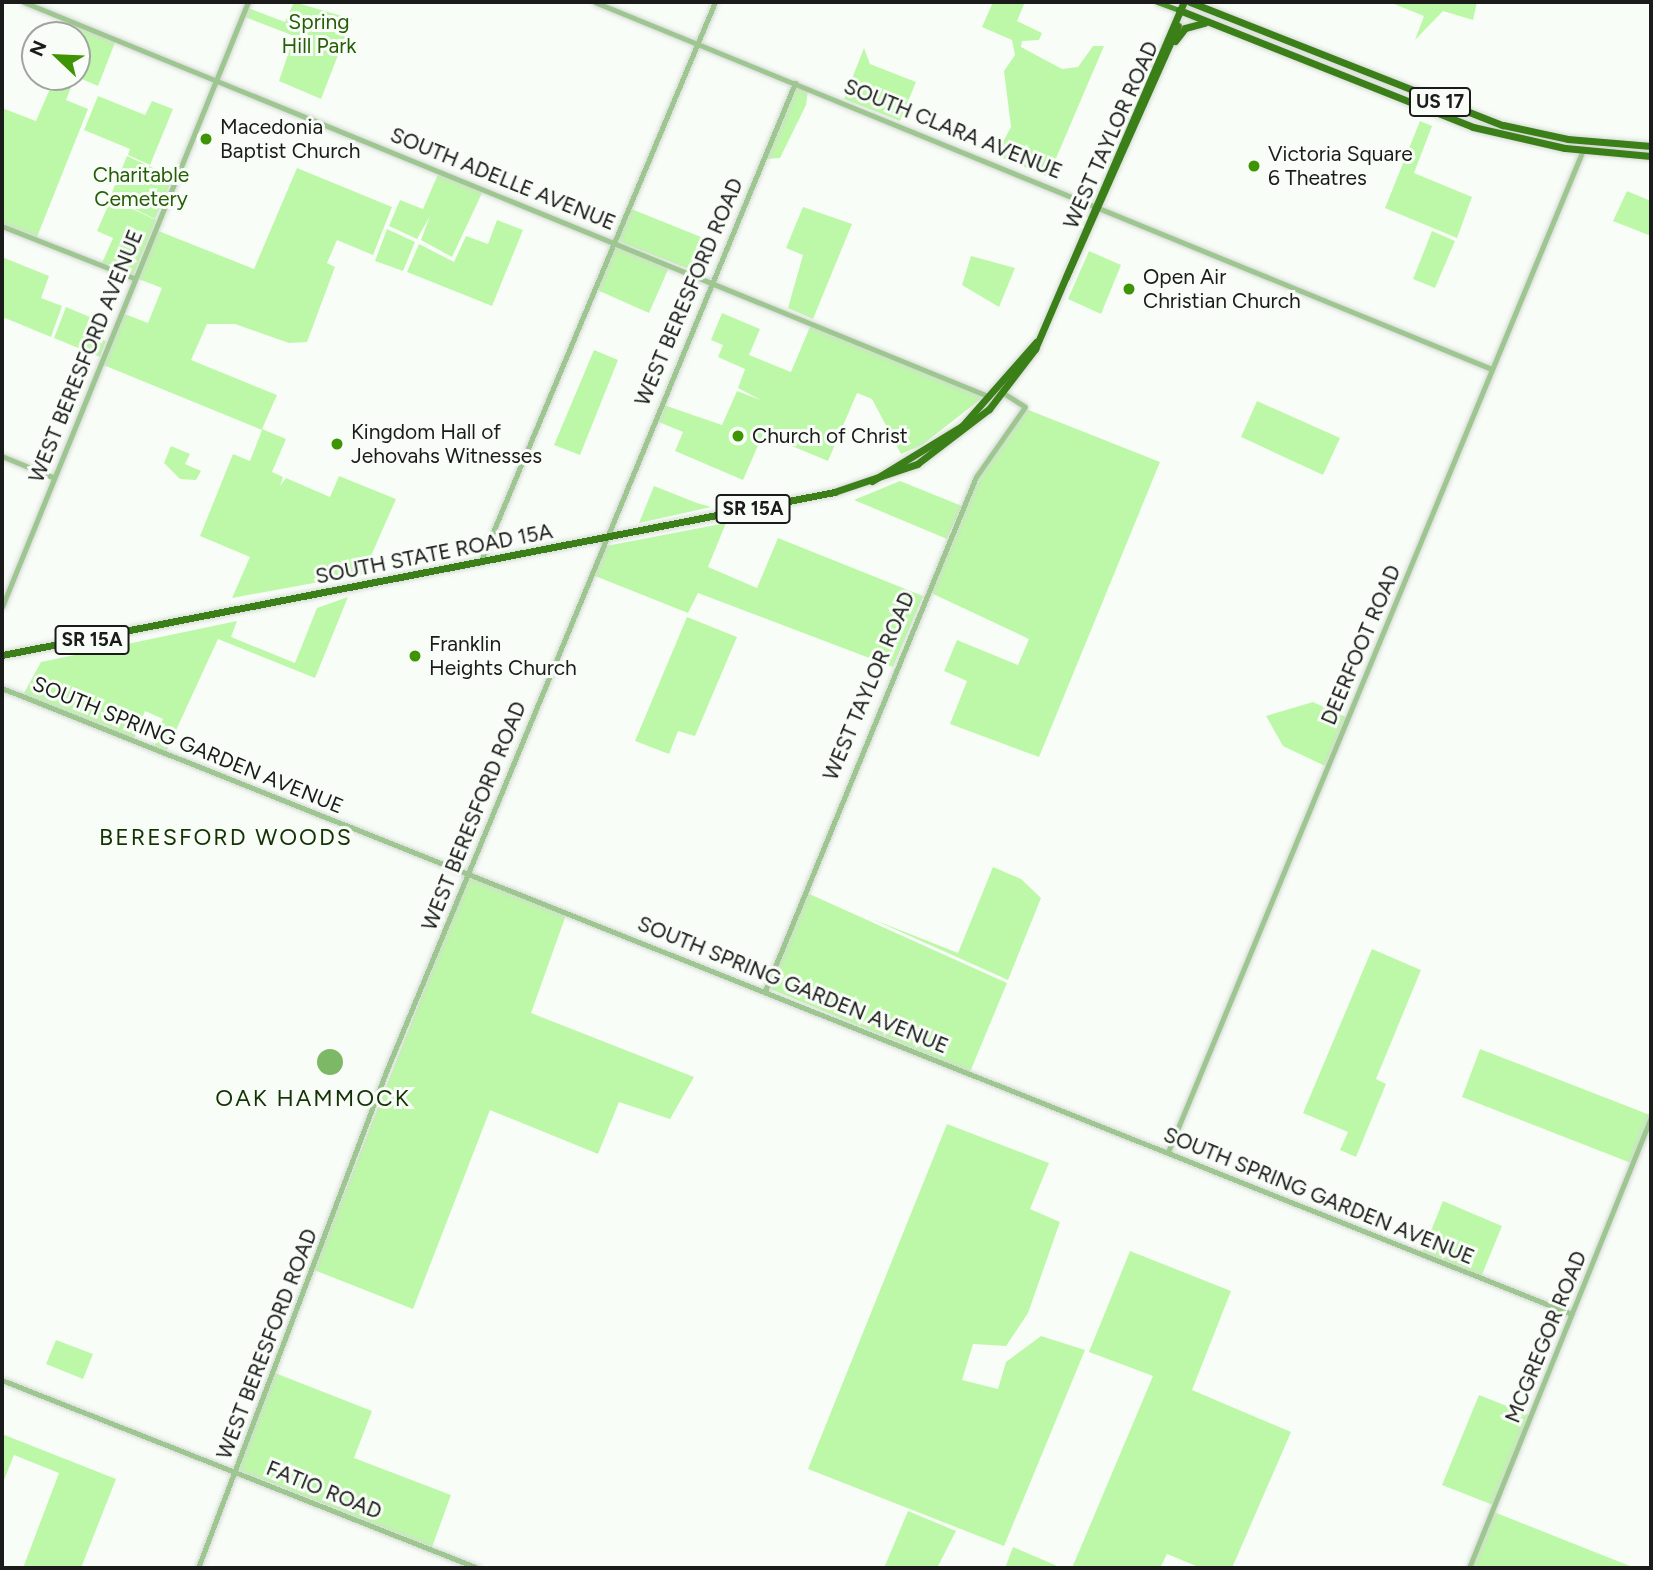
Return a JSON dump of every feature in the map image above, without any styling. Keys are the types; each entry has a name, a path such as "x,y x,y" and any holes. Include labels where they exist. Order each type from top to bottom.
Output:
{"highway":[{"name":"WEST TAYLOR ROAD","path":"1053,304 1138,112 1164,60 1184,2"},
{"name":"US 17","path":"1190,2 1503,125 1585,141 1651,146"},
{"name":"WEST TAYLOR ROAD","path":"1096,206 1124,151 1150,78 1181,11"},
{"name":"US 17","path":"1181,11 1487,131 1565,148 1651,156"},
{"path":"1164,60 1185,28 1213,24"},
{"path":"1318,66 1340,62"},
{"path":"1335,73 1354,68"},
{"path":"1487,131 1503,125"},
{"path":"1565,148 1585,141"},
{"path":"1583,150 1601,143"},
{"name":"SOUTH STATE ROAD 15A","path":"2,655 480,563 886,478 958,437 994,397 1036,342 1053,304"},
{"name":"SOUTH STATE ROAD 15A","path":"872,481 923,454 994,397 1036,342"},
{"path":"886,478 923,454"}],"main road":[{"name":"US 17","path":"1157,2 1181,11"}],"street":[{"name":"SOUTH ADELLE AVENUE","path":"24,2 612,242 711,279 994,397"},
{"name":"WEST BERESFORD AVENUE","path":"2,607 248,2"},
{"name":"SOUTH CLARA AVENUE","path":"595,2 1492,369"},
{"path":"480,563 612,242 715,2"},
{"name":"WEST BERESFORD ROAD","path":"198,1568 386,1072 602,538 795,82"},
{"name":"DEERFOOT ROAD","path":"1168,1152 1583,150"},
{"path":"2,226 134,278"},
{"name":"SOUTH ADELLE AVENUE","path":"971,386 1025,407"},
{"name":"WEST TAYLOR ROAD","path":"765,991 976,477 1025,407"},
{"path":"2,456 53,477"},
{"name":"SOUTH SPRING GARDEN AVENUE","path":"2,688 1572,1314"},
{"name":"MCGREGOR ROAD","path":"1469,1568 1651,1117"},
{"name":"FATIO ROAD","path":"2,1380 478,1568"}],"green space":[{"name":"Spring Hill Park","path":"294,2 352,19 321,99 279,81 294,36 245,17 248,8 285,22"},
{"path":"993,2 1025,2 1017,21 1042,33 1039,40 1022,41 1021,47 1062,69 1078,67 1093,46 1104,46 1048,177 996,155 1011,127 1004,71 1015,55 1012,40 982,27"},
{"path":"1389,2 1477,2 1473,20 1443,11 1415,40 1424,16"},
{"path":"91,30 116,40 98,86 91,83"},
{"path":"864,48 870,64 916,82 900,121 844,99"},
{"path":"796,85 808,90 806,105 780,158 765,159"},
{"path":"49,91 70,91 66,100 88,109 37,237 2,224 2,108 36,121"},
{"path":"98,96 145,115 152,101 173,109 150,165 128,155 130,149 84,130"},
{"path":"1420,121 1432,126 1414,173 1472,197 1457,238 1385,208"},
{"name":"Charitable Cemetery","path":"127,156 173,177 155,219 110,197"},
{"path":"297,168 392,207 373,255 337,240 327,263 335,267 307,342 289,343 235,324 207,324 191,360 277,395 262,429 286,439 272,472 283,477 280,486 286,478 330,497 339,476 396,499 363,574 232,598 250,557 200,536 233,454 250,461 262,430 101,364 122,313 148,323 162,288 136,278 156,230 254,269"},
{"path":"439,172 483,191 452,257 421,240 430,216 417,239 389,226 400,200 423,209"},
{"path":"1627,191 1651,201 1651,236 1613,221"},
{"path":"111,199 156,220 133,276 102,263 113,238 97,231"},
{"path":"803,207 852,224 813,319 788,308 803,255 786,248"},
{"path":"629,208 706,239 694,271 615,240"},
{"path":"497,220 523,230 492,306 407,272 419,244 454,262 466,236 488,244"},
{"path":"387,229 415,242 403,271 375,261"},
{"path":"1432,231 1455,241 1435,288 1413,279"},
{"path":"614,244 670,265 649,313 595,289"},
{"path":"1089,251 1121,265 1101,314 1068,299"},
{"path":"971,256 1015,268 999,307 962,285"},
{"path":"2,257 49,276 41,298 62,306 51,337 5,318 2,323"},
{"path":"66,307 90,317 84,333 106,341 100,357 54,338"},
{"path":"722,313 760,329 749,355 791,372 812,322 987,394 922,445 901,454 872,399 857,393 828,461 763,434 743,480 675,451 683,432 654,420 661,404 722,425 737,391 761,400 738,388 745,369 718,357 723,345 711,340"},
{"path":"594,350 618,360 580,455 554,445"},
{"path":"1257,401 1340,438 1323,475 1241,437"},
{"path":"1026,409 1160,462 1039,757 950,724 967,681 944,671 957,640 1018,665 1029,639 929,592 978,478"},
{"path":"171,446 190,454 185,464 201,471 196,480 180,479 164,463"},
{"path":"900,481 962,506 947,539 854,500"},
{"path":"654,486 697,503 711,507 639,523"},
{"path":"726,523 708,567 757,588 778,538 923,596 893,667 698,593 688,613 590,574 601,547"},
{"path":"348,597 315,678 218,639 166,752 152,746 163,719 145,711 134,739 23,695 41,662 237,621 231,637 295,663 317,608"},
{"path":"687,617 737,637 695,736 678,731 669,754 635,741"},
{"path":"1313,702 1346,717 1325,766 1283,746 1266,716"},
{"path":"993,867 1021,879 1041,898 1008,980 872,919 958,953"},
{"path":"469,876 566,915 531,1013 694,1077 670,1119 619,1102 598,1154 490,1110 413,1309 314,1270"},
{"path":"805,892 1007,983 970,1072 768,988"},
{"path":"1372,949 1421,970 1376,1079 1386,1084 1356,1157 1340,1150 1348,1132 1303,1113"},
{"path":"1480,1049 1650,1115 1631,1163 1462,1097"},
{"path":"947,1124 1049,1163 1030,1209 1060,1222 1028,1313 1006,1346 973,1344 962,1380 998,1389 1006,1362 1041,1336 1085,1350 1004,1546 808,1469"},
{"path":"1443,1201 1502,1226 1481,1277 1422,1253"},
{"path":"1130,1251 1231,1291 1192,1390 1291,1432 1232,1568 1201,1568 1167,1554 1160,1568 1072,1568 1153,1376 1089,1352"},
{"path":"56,1340 93,1354 83,1379 46,1364"},
{"path":"275,1373 372,1411 354,1458 451,1495 432,1547 238,1470"},
{"path":"1479,1395 1529,1415 1493,1505 1442,1485"},
{"path":"2,1434 116,1479 81,1568 23,1568 59,1473 14,1455 2,1485"},
{"path":"908,1511 956,1531 937,1568 884,1568"},
{"path":"1494,1512 1635,1568 1472,1568"},
{"path":"1013,1547 1062,1568 1005,1568"}],"shaded area":[{"path":"330,1049 339,1053 343,1062 339,1071 330,1075 321,1071 317,1062 321,1053"}],"place":[{"name":"Macedonia Baptist Church","path":"206,139"},
{"name":"Victoria Square 6 Theatres","path":"1254,166"},
{"name":"Open Air Christian Church","path":"1129,289"},
{"name":"Church of Christ","path":"738,436"},
{"name":"Kingdom Hall of Jehovahs Witnesses","path":"337,444"},
{"name":"Franklin Heights Church","path":"415,656"}],"district":[{"name":"BERESFORD WOODS","path":"226,837"},
{"name":"OAK HAMMOCK","path":"313,1098"}]}
